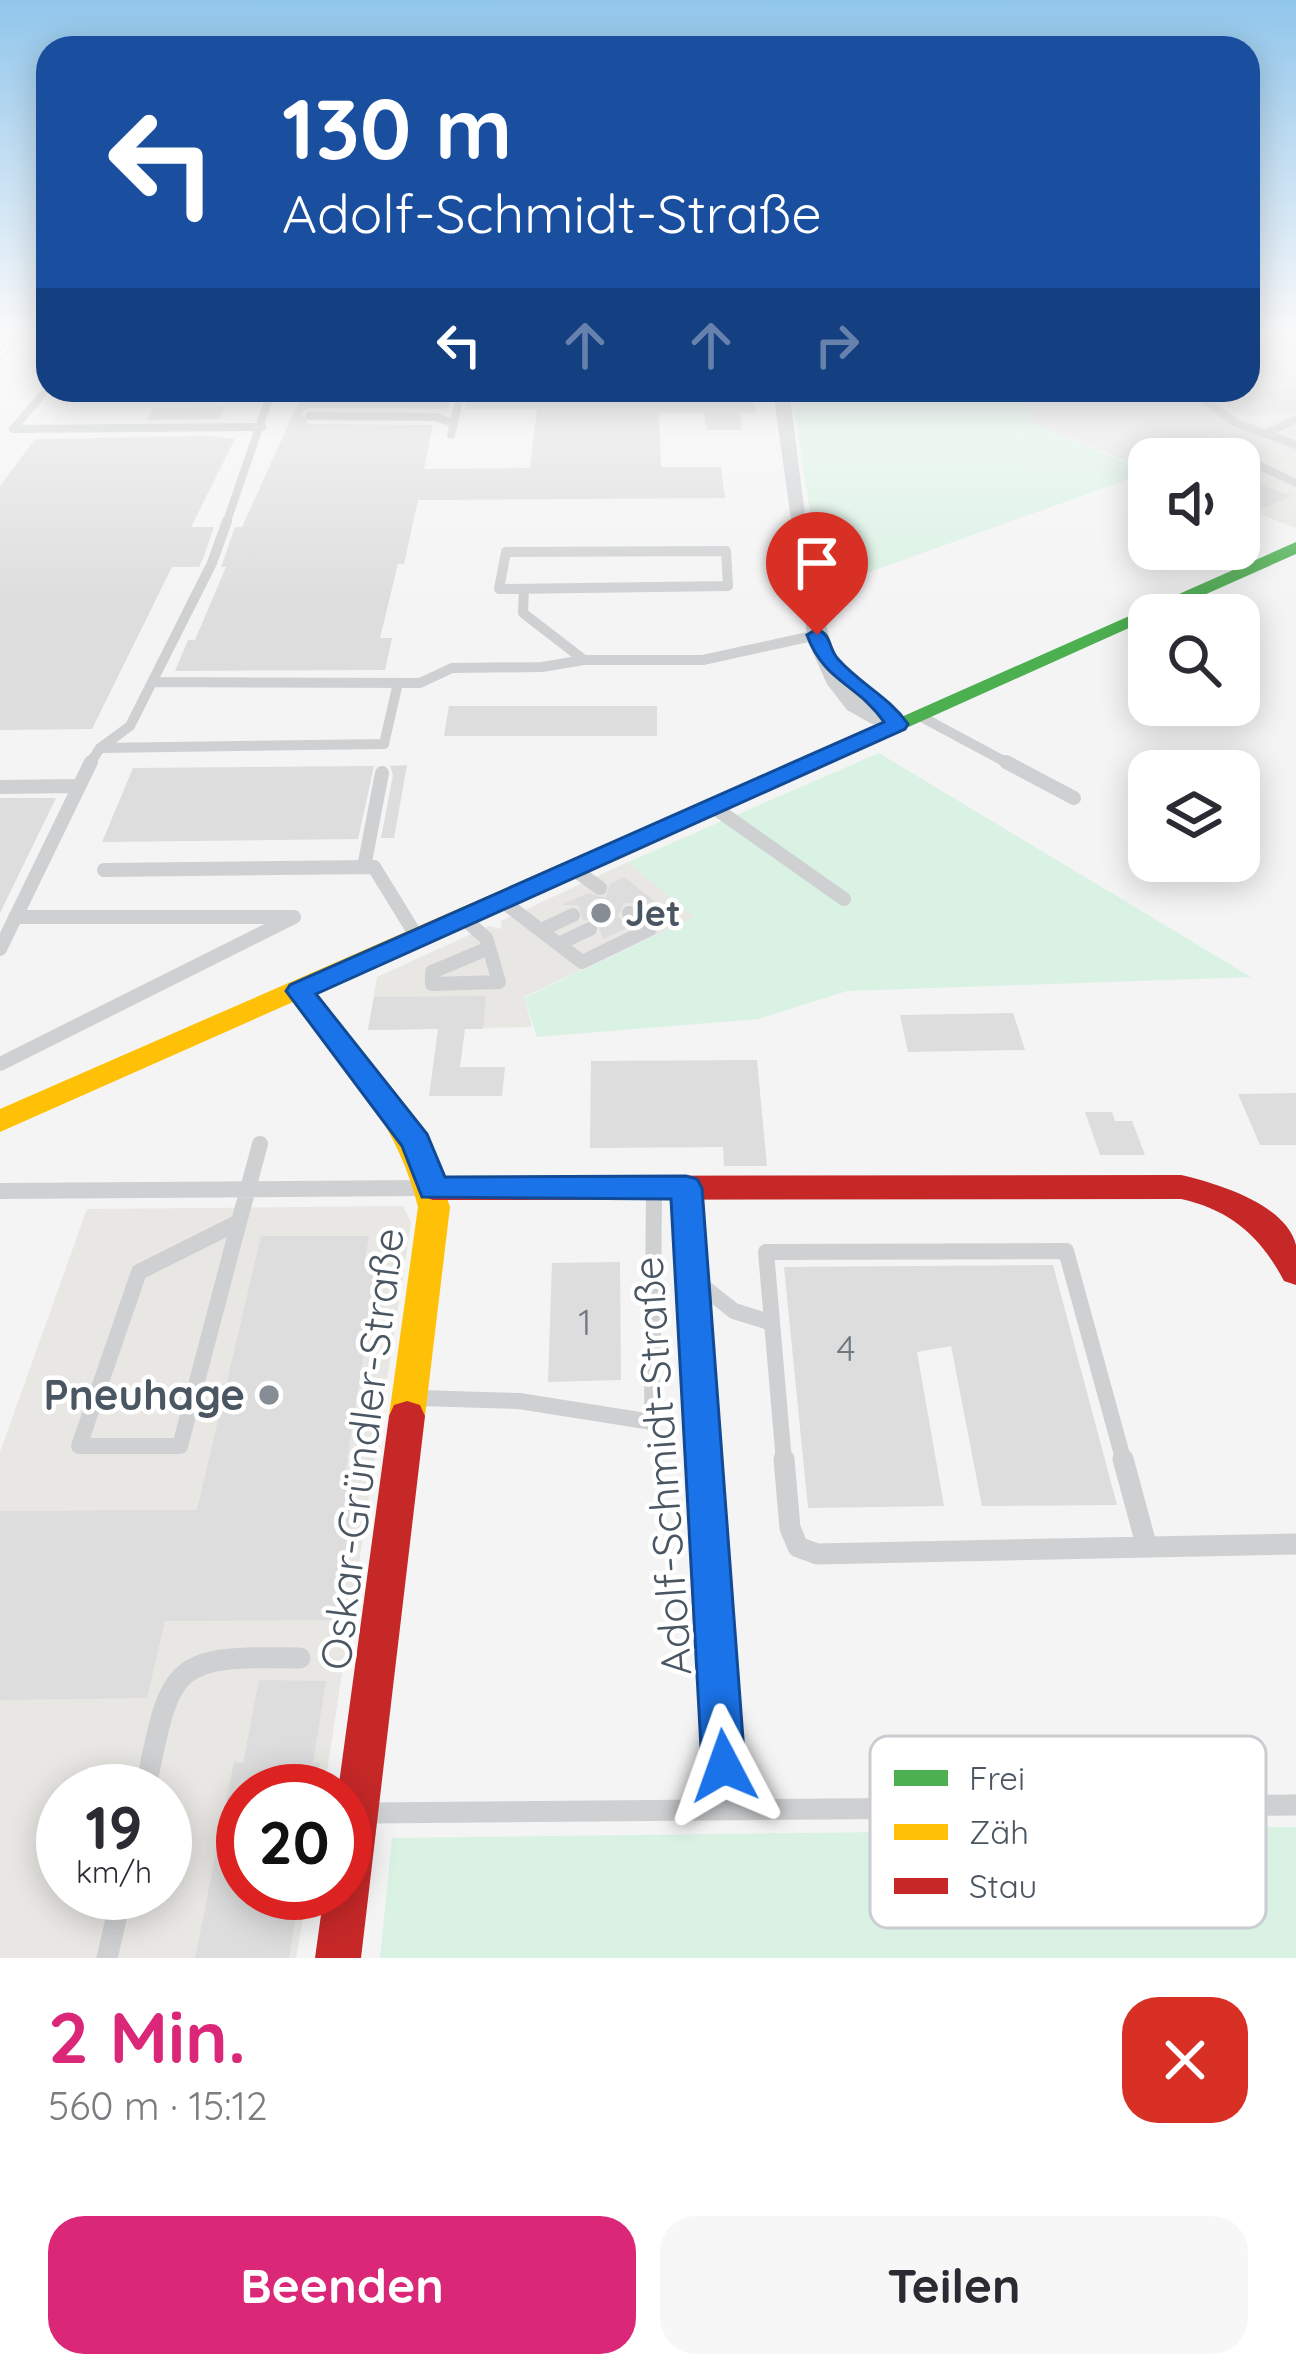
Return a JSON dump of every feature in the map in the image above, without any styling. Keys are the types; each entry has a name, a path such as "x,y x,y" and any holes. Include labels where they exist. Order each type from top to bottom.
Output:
{"main road":[{"path":"0,1121 1291,554"},
{"name":"Oskar-Gründler-Straße","path":"299,991 416,1142 434,1188 364,1764"},
{"path":"434,1188 1180,1187 1237,1200 1270,1217 1296,1272"},
{"name":"Oskar-Gründler-Straße","path":"338,1958 343,1920"}],"street":[{"path":"786,424 817,635 830,677 856,709 870,718 908,719"}],"lane":[{"path":"0,950 76,786 100,748 130,726 153,682 212,563 262,427 13,429 17,424"},
{"path":"451,435 453,424"},
{"path":"1240,424 1296,445"},
{"path":"1265,434 1285,424"},
{"path":"1260,466 1296,483"},
{"path":"726,551 728,586 524,589 500,589 506,552 726,551"},
{"path":"524,589 523,613 584,660"},
{"path":"153,682 421,682 452,668 703,659 817,635"},
{"path":"100,748 384,744 398,682"},
{"path":"908,719 1074,798"},
{"path":"364,867 382,772"},
{"path":"0,787 76,786"},
{"path":"712,806 844,899"},
{"path":"104,870 374,867 417,937"},
{"path":"572,868 600,888"},
{"path":"501,900 582,962 650,929 629,913"},
{"path":"541,930 573,915"},
{"path":"0,1064 294,917 15,917"},
{"path":"462,917 487,938 499,982 432,984 432,972 489,948"},
{"path":"558,944 590,929"},
{"path":"240,1222 139,1272 79,1446 180,1446 249,1189 260,1144"},
{"path":"0,1191 434,1188"},
{"path":"411,1398 519,1401 652,1422 654,1188"},
{"name":"Adolf-Schmidt-Straße","path":"686,1188 727,1810"},
{"path":"1146,1544 1066,1251 766,1252 790,1528 798,1547 817,1554 1296,1544"},
{"path":"692,1278 734,1311 772,1323"},
{"path":"152,1764 168,1699 192,1667 209,1658 300,1658"},
{"path":"1266,1804 1296,1804"},
{"path":"372,1813 870,1808"},
{"path":"107,1958 116,1920"}],"shaded area":[{"path":"1036,424 1296,424 1296,454 1231,430 1208,438 1128,438 1128,462"},
{"path":"1231,430 1253,438 1209,438"},
{"path":"1260,441 1296,454 1296,528 1260,514"},
{"path":"628,862 695,917 524,997 532,1027 368,1030 377,977 489,926 502,929 501,921"},
{"path":"403,1206 411,1223 328,1764 216,1764 216,1920 302,1920 296,1958 0,1958 0,1452 87,1209"}],"green space":[{"path":"796,424 1036,424 1128,463 1128,480 822,589"},
{"path":"879,753 1251,977 847,991 758,1019 537,1037 524,998 694,917 628,862"},
{"path":"1266,1827 1296,1827 1296,1958 380,1958 392,1838 870,1832 870,1928 1266,1928"}],"building":[{"path":"288,424 433,425 424,469 530,468 535,424 659,424 661,467 721,467 725,498 418,500 380,638 392,638 385,670 175,671 188,640 195,640 226,567 221,567 235,527 242,527"},
{"path":"705,424 741,424 742,430 706,430"},
{"path":"35,439 235,439 191,527 214,527 203,559 199,567 172,567 92,729 0,730 0,486"},
{"path":"1260,484 1292,496 1260,506"},
{"path":"449,706 657,706 657,736 444,736"},
{"path":"407,765 394,838 381,838 393,775 390,766"},
{"path":"374,766 358,839 102,842 133,768"},
{"path":"0,798 56,798 0,913"},
{"path":"624,877 667,911 653,917 635,903 624,903 618,916 629,927 603,939 597,921 583,920 578,905 562,905 588,893 606,898 610,884"},
{"path":"486,996 483,1029 465,1029 460,1067 505,1067 502,1096 429,1096 438,1029 368,1030 374,997"},
{"path":"1013,1013 1025,1050 908,1052 900,1015"},
{"path":"757,1060 767,1166 724,1166 723,1147 590,1148 591,1061"},
{"path":"1296,1093 1296,1145 1260,1145 1238,1094"},
{"path":"1085,1112 1112,1112 1115,1121 1132,1121 1145,1155 1100,1155"},
{"path":"261,1236 369,1236 364,1267 377,1267 343,1487 356,1488 336,1620 165,1621 147,1698 0,1700 0,1511 197,1510"},
{"path":"620,1262 621,1380 548,1382 552,1263"},
{"path":"1053,1265 1117,1505 982,1506 951,1346 917,1352 944,1506 808,1508 784,1267"},
{"path":"259,1680 326,1681 313,1763 320,1764 234,1764 243,1763"},
{"path":"216,1852 216,1920 295,1920 289,1958 195,1958"}],"traffic: fast":[{"path":"865,738 1296,547"}],"traffic: slow":[{"path":"0,1121 865,738"},
{"path":"299,991 381,1091 426,1175 434,1207 407,1416"}],"traffic: jam":[{"path":"433,1188 1181,1187 1219,1197 1250,1214 1275,1239 1296,1272"},
{"path":"338,1958 407,1416"}],"place":[{"name":"Jet","path":"601,913"},
{"name":"Pneuhage","path":"269,1395"}],"route":[{"path":"724,1766 686,1188 434,1188 416,1142 299,991 897,724 883,704 826,660 817,635"}]}
